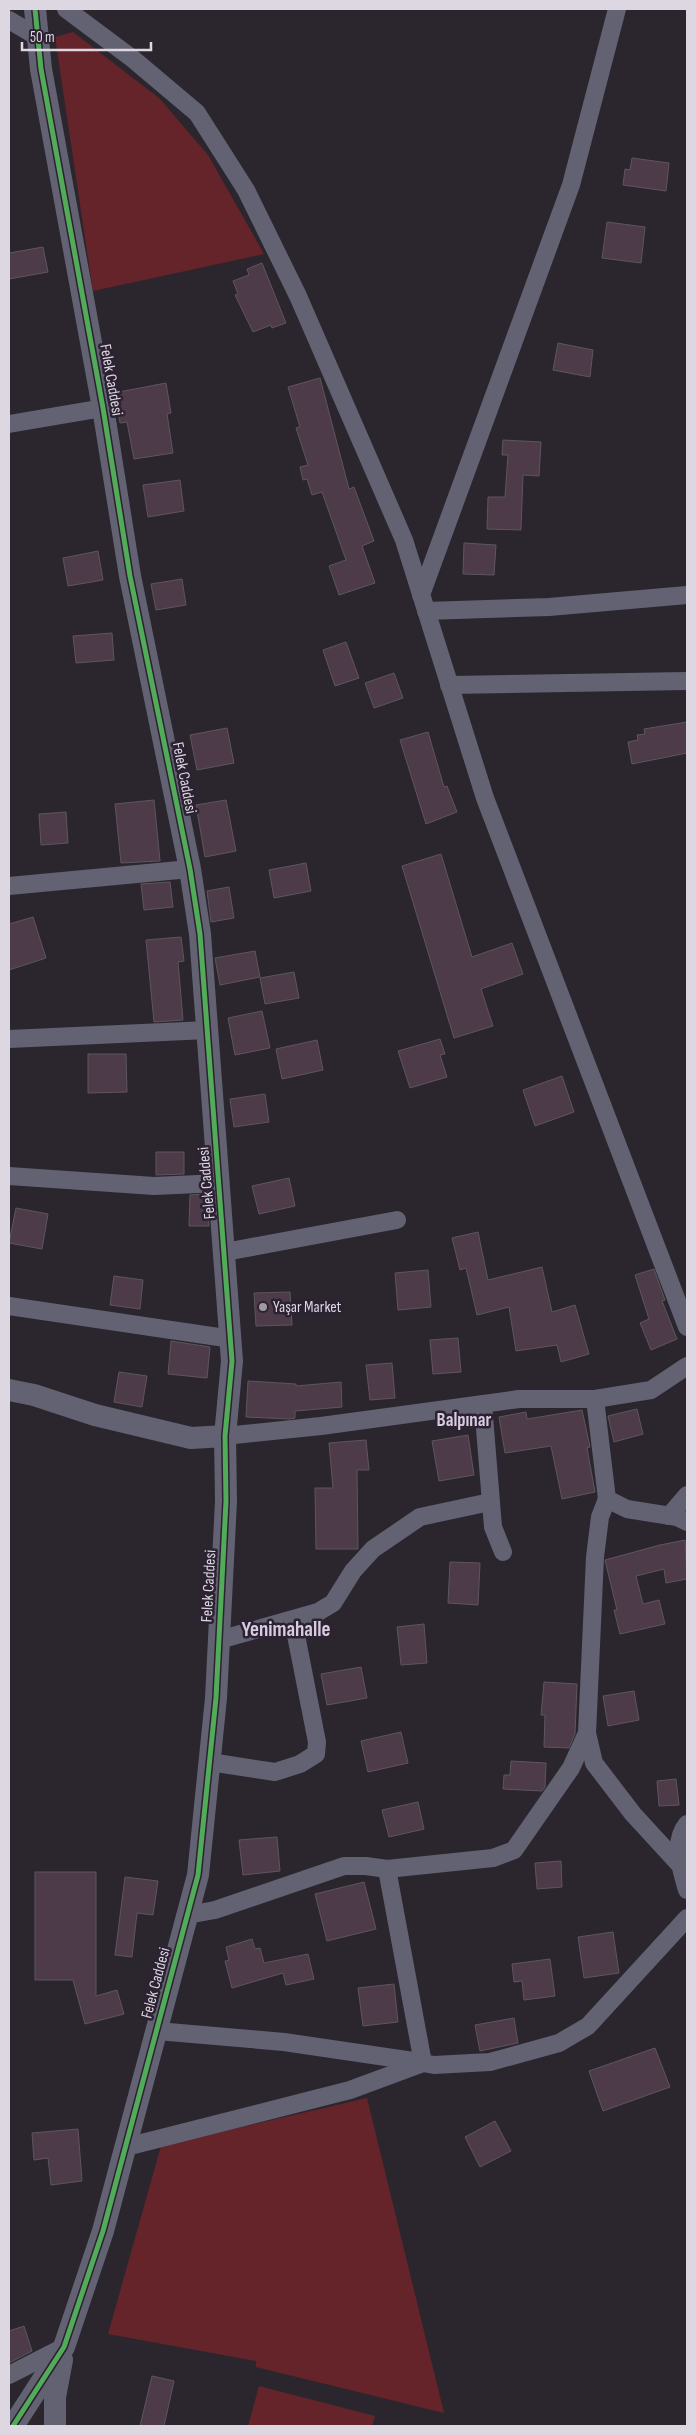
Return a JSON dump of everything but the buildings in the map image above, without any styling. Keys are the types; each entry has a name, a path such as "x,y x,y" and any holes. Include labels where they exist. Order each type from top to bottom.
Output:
{"street":[{"name":"Felek Caddesi","path":"13,2426 64,2347 103,2231 198,1875 210,1762 219,1640 226,1500 225,1436 232,1361 232,1339 200,934 190,869 130,576 103,408 36,36 35,9"},
{"path":"66,9 133,59 197,113 246,190 298,296 400,531 485,798 687,1327"},
{"path":"423,603 571,185 618,9"},
{"path":"9,20 36,36"},
{"path":"9,424 103,408"},
{"path":"423,603 549,607 687,595"},
{"path":"449,685 687,681"},
{"path":"9,886 190,869"},
{"path":"9,1039 208,1030"},
{"path":"9,1176 154,1186 220,1183"},
{"path":"225,1252 397,1220"},
{"path":"9,1306 232,1339"},
{"path":"9,1390 95,1415 191,1438 321,1426 519,1399 595,1398 651,1390 687,1366"},
{"path":"595,1398 607,1499 600,1517 595,1557 587,1733 594,1763 633,1814 678,1863 687,1890"},
{"path":"483,1404 493,1527 503,1552"},
{"path":"669,1516 687,1495"},
{"path":"607,1499 627,1508 669,1516 687,1522"},
{"path":"219,1640 318,1612 333,1603 353,1571 373,1549 420,1517 490,1502"},
{"path":"210,1762 275,1772 300,1764 316,1754 317,1742 294,1620"},
{"path":"187,1915 215,1910 344,1866 366,1866 387,1869 493,1858 514,1850 571,1768 587,1733"},
{"path":"678,1863 682,1830 687,1824"},
{"path":"387,1869 423,2063"},
{"path":"156,2031 284,2042 434,2066 490,2062 559,2043 588,2026 687,1918"},
{"path":"126,2147 350,2090 423,2063"},
{"path":"9,2375 64,2347"},
{"path":"54,2426 55,2397 64,2347"}],"shaded area":[{"path":"73,32 159,98 208,155 264,254 93,291 55,37"},
{"path":"367,2098 444,2413 256,2367 256,2361 108,2334 161,2146"},
{"path":"259,2386 375,2416 372,2426 248,2426"}],"cycle path":[{"path":"13,2426 64,2347 103,2231 198,1875 216,1698 226,1501 225,1436 232,1361 200,934 190,869 130,576 103,408 41,69 35,9"}],"place":[{"name":"Yaşar Market","path":"263,1307"}],"district":[{"name":"Balpınar","path":"464,1420"},
{"name":"Yenimahalle","path":"286,1629"}]}
